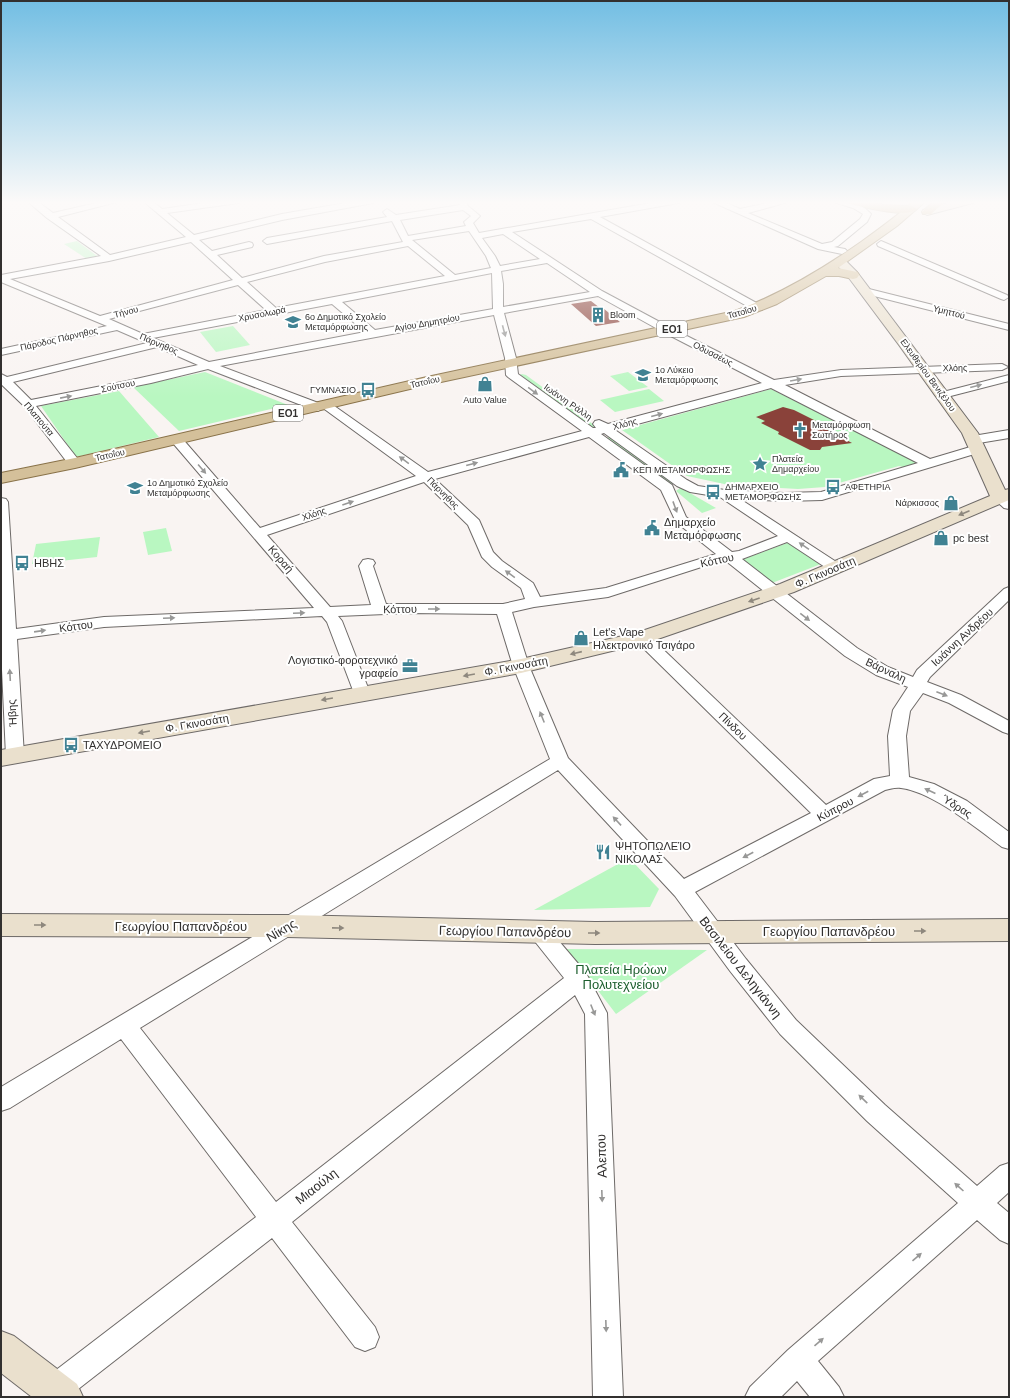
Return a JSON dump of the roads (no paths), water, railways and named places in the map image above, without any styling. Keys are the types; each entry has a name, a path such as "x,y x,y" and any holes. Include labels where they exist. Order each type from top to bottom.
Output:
{"main road":[{"name":"Τατοΐου","path":"1,478 75,463 513,363 739,314 777,300 823,273 831,266"},
{"name":"Ελευθερίου Βενιζέλου","path":"848,266 853,275 943,395 975,445 1006,499"},
{"path":"823,273 839,272 853,275"},
{"name":"Φ. Γκινοσάτη","path":"8,757 362,693 522,666 642,638 775,593 1006,499"},
{"name":"Γεωργίου Παπανδρέου","path":"1,925 287,926 540,932 1009,930"},
{"path":"1,1349 58,1394"}],"street":[{"path":"1,279 67,266"},
{"path":"224,266 273,312"},
{"name":"Τήνου","path":"99,319 296,266"},
{"path":"439,266 452,277"},
{"name":"Ιωάννη Ράλλη","path":"495,266 499,288 498,310 513,363 512,375 667,488"},
{"name":"Χρυσολωρά","path":"142,337 512,266"},
{"name":"Οδυσσέως","path":"557,266 599,292 667,330 930,464"},
{"path":"683,266 758,308"},
{"path":"933,266 1004,297"},
{"name":"Πάρνηθος","path":"1,279 208,365 322,406 426,476 474,524 487,554 497,564 528,586 534,602"},
{"name":"Υμηττού","path":"865,291 1009,327"},
{"name":"Αγίου Δημητρίου","path":"208,365 224,360 599,292"},
{"path":"334,300 372,333"},
{"name":"Πάροδος Πάρνηθος","path":"1,352 117,326"},
{"path":"3,379 158,344"},
{"name":"Ιωάννη Ράλλη","path":"513,363 682,483 695,489 724,494 836,568"},
{"name":"Σούτσου","path":"28,404 121,386 208,365"},
{"name":"Χλόης","path":"258,533 426,476 772,384 841,373 924,369 1002,368"},
{"name":"Χλόης","path":"943,395 1009,378"},
{"name":"Πλαπούτα","path":"3,379 28,404 75,463"},
{"path":"724,494 784,497 822,496 930,464 955,455 975,445 1009,434"},
{"name":"Κοραή","path":"176,439 325,612 334,620 362,693"},
{"path":"682,483 667,488 673,500 675,509 681,519 775,593"},
{"name":"Ήβης","path":"1,502 8,757"},
{"name":"Κόττου","path":"4,635 104,622 380,610 503,609 534,602 608,592 714,558 742,555 789,536"},
{"path":"368,563 366,566 380,610"},
{"name":"Ιωάννη Ανδρέου","path":"918,685 923,674 1009,592"},
{"name":"Βάρναλη","path":"775,593 850,652 882,671 955,699 1009,728"},
{"path":"503,609 522,666"},
{"name":"Πίνδου","path":"642,638 824,814"},
{"name":"Βασιλείου Δεληγιάννη","path":"522,666 560,761 682,890 788,1027 876,1113 1009,1232"},
{"path":"900,781 897,736 902,710 918,685"},
{"name":"Νίκης","path":"1,1100 560,761"},
{"name":"Κύπρου","path":"682,890 881,784 900,781"},
{"name":"Ύδρας","path":"900,781 927,788 960,806 1009,842"},
{"name":"Αλεπου","path":"540,932 578,980 596,1013 608,1397"},
{"name":"Μιαούλη","path":"58,1394 274,1220 578,980"},
{"path":"124,1025 365,1337"},
{"path":"760,1397 798,1360 978,1204 1009,1175"},
{"path":"798,1360 829,1397"}],"place":[{"name":"Bloom","path":"598,315"},
{"name":"6ο Δημοτικό Σχολείο Μεταμόρφωσης","path":"293,322"},
{"name":"1ο Λύκειο Μεταμόρφωσης","path":"643,375"},
{"name":"Auto Value","path":"485,384"},
{"name":"ΓΥΜΝΑΣΙΟ","path":"368,390"},
{"name":"Μεταμόρφωση Σωτήρος","path":"800,430"},
{"name":"Πλατεία Δημαρχείου","path":"760,464"},
{"name":"ΚΕΠ ΜΕΤΑΜΟΡΦΩΣΗΣ","path":"621,470"},
{"name":"ΑΦΕΤΗΡΙΑ","path":"833,487"},
{"name":"1ο Δημοτικό Σχολείο Μεταμόρφωσης","path":"135,488"},
{"name":"ΔΗΜΑΡΧΕΙΟ ΜΕΤΑΜΟΡΦΩΣΗΣ","path":"713,492"},
{"name":"Νάρκισσος","path":"951,503"},
{"name":"Δημαρχείο Μεταμόρφωσης","path":"652,528"},
{"name":"pc best","path":"941,538"},
{"name":"ΗΒΗΣ","path":"22,563"},
{"name":"Let's Vape Ηλεκτρονικό Τσιγάρο","path":"581,638"},
{"name":"Λογιστικό-φοροτεχνικό γραφείο","path":"410,666"},
{"name":"ΤΑΧΥΔΡΟΜΕΙΟ","path":"71,745"},
{"name":"ΨΗΤΟΠΩΛΕΊΟ ΝΙΚΟΛΑΣ","path":"603,852"}],"park label":[{"name":"Πλατεία Ηρώων Πολυτεχνείου","path":"621,976"}]}
